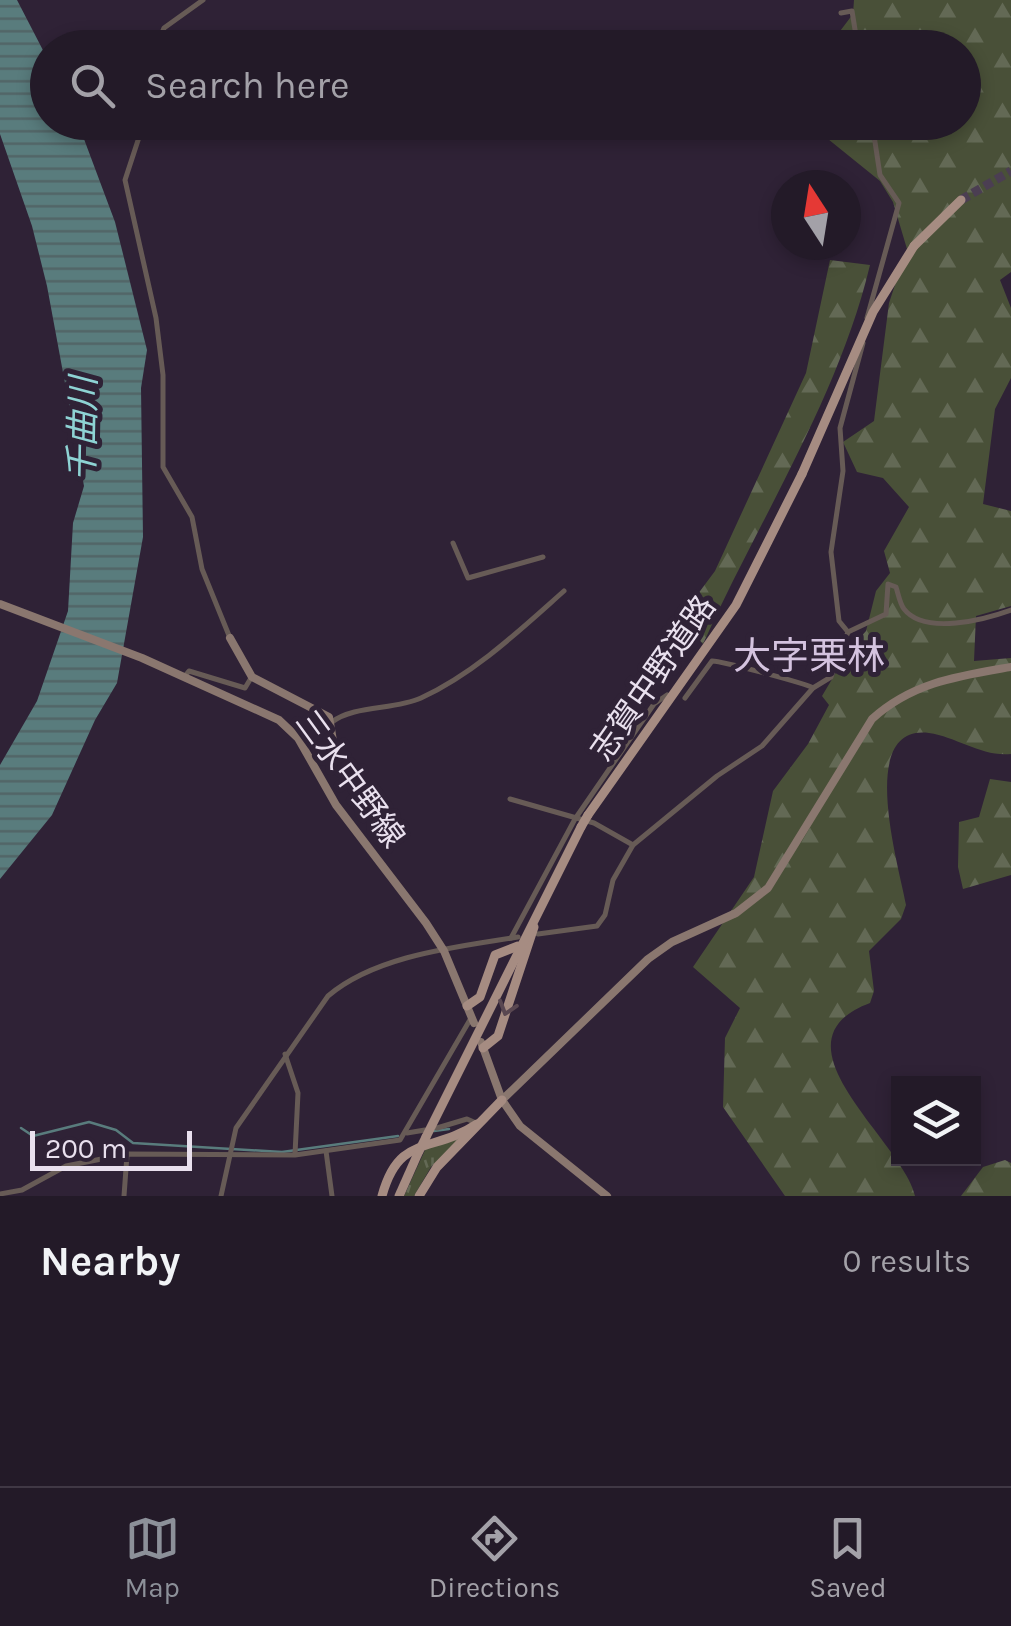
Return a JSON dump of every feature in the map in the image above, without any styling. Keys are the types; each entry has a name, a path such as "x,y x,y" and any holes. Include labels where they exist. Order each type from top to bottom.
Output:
{"main road":[{"name":"志賀中野道路","path":"400,1196 425,1133 516,940 544,896 578,823 588,815 736,605 802,474 873,312 914,246 961,200"},
{"path":"482,1045 498,1036 544,896"},
{"path":"467,1006 480,996 495,956 516,940"},
{"path":"419,1196 433,1172 502,1100"},
{"path":"382,1196 390,1172 402,1154 454,1137 477,1124"}],"street":[{"path":"163,30 203,0"},
{"path":"840,13 852,12 855,30"},
{"path":"138,140 124,180 156,318 163,375 164,467 192,517 202,569 230,638 252,676 312,705 332,722 333,742 314,762"},
{"path":"848,632 840,620 831,552 843,471 839,435 860,358 876,274 898,203 880,175 875,140"},
{"path":"454,543 468,578 542,556"},
{"path":"538,934 596,926 605,915 613,880 633,844 762,746 813,688 831,677 848,632 882,620 888,584 896,587 904,609 915,617 946,624 1011,610"},
{"path":"332,722 403,705 444,685 494,653 564,591"},
{"name":"三水中野線","path":"0,604 142,658 274,715 298,738 336,804 444,951 473,1020"},
{"path":"686,698 712,661 719,660 742,671 804,681 813,688"},
{"path":"502,1100 648,959 685,935 736,913 768,888 872,719 889,704 938,680 1011,667"},
{"path":"185,676 189,671 245,688 252,676"},
{"path":"221,1196 228,1150 236,1128 285,1054 341,984 383,967 444,951 516,940 578,823 654,704 667,695"},
{"path":"510,799 578,823 594,823 633,844"},
{"path":"406,1134 473,1020"},
{"path":"482,1045 502,1100 520,1126 607,1196"},
{"path":"285,1054 298,1093 294,1154"},
{"path":"437,1128 467,1118 477,1124"},
{"path":"0,1194 22,1190 66,1166 127,1154 228,1150 294,1154 425,1133"},
{"path":"326,1151 332,1196"},
{"path":"124,1196 127,1154"}],"green space":[{"path":"854,0 1011,0 1011,272 1000,280 1011,308 1011,378 995,409 983,504 1011,511 1011,606 976,616 974,661 1011,658 1011,754 990,753 929,733 907,736 894,750 888,773 888,801 906,905 901,919 869,951 874,991 870,1003 841,1020 831,1042 835,1067 849,1094 891,1154 891,1166 899,1166 915,1196 785,1196 723,1107 725,1038 740,1008 693,967 754,877 773,791 808,744 829,705 822,696 850,649 866,631 876,591 890,573 884,551 909,507 883,478 857,472 843,442 874,421 889,303 907,249 893,202 880,181 829,140 981,140 981,30 841,30 853,14"},
{"path":"830,260 870,265 856,315 818,411 703,644 680,618 715,571 806,373"},
{"path":"990,779 1011,782 1011,875 963,889 958,867 959,822 979,817"},
{"path":"464,1135 431,1167 414,1196 404,1196 426,1148"},
{"path":"1005,1160 1011,1163 1011,1196 961,1196 983,1167"}],"water":[{"name":"千曲川","path":"0,0 17,0 33,30 30,140 84,140 115,222 147,350 141,388 143,537 117,683 95,720 52,815 0,879 0,765 37,701 68,611 73,523 84,486 47,286 32,226 0,134"}],"waterway":[{"path":"21,1128 33,1136 89,1122 116,1130 133,1143 282,1152 398,1136"},
{"path":"434,1131 449,1129"}],"tunnel":[{"path":"961,200 1011,171"}],"district":[{"name":"大字栗林","path":"809,656"}]}
